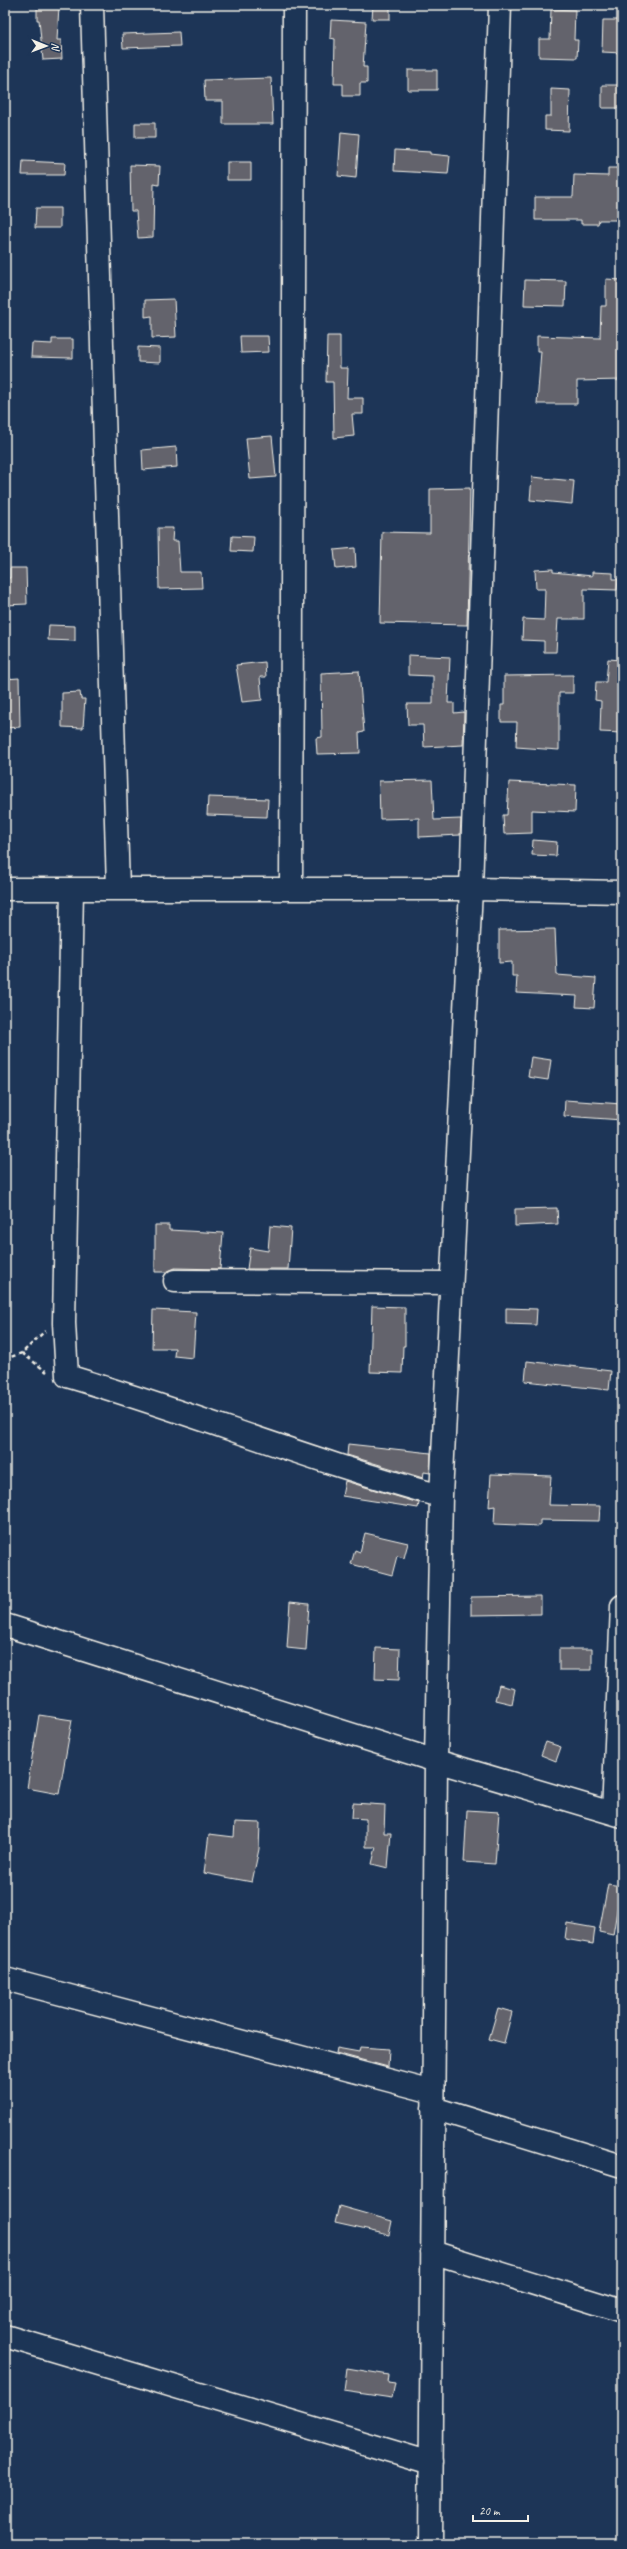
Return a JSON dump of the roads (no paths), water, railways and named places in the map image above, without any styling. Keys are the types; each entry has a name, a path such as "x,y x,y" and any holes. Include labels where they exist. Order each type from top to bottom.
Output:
{"street":[{"path":"92,5 118,890"},
{"path":"291,889 294,5"},
{"path":"430,2544 436,1761 441,1496 471,889 500,5"},
{"path":"5,889 471,889 622,892"},
{"path":"72,889 64,1323 67,1376 121,1392 322,1462 441,1496"},
{"path":"175,1281 452,1283"},
{"path":"5,1624 436,1761 617,1815 622,1606"},
{"path":"5,1979 433,2100 622,2166"},
{"path":"432,2252 622,2311"},
{"path":"5,2336 431,2463"}]}
